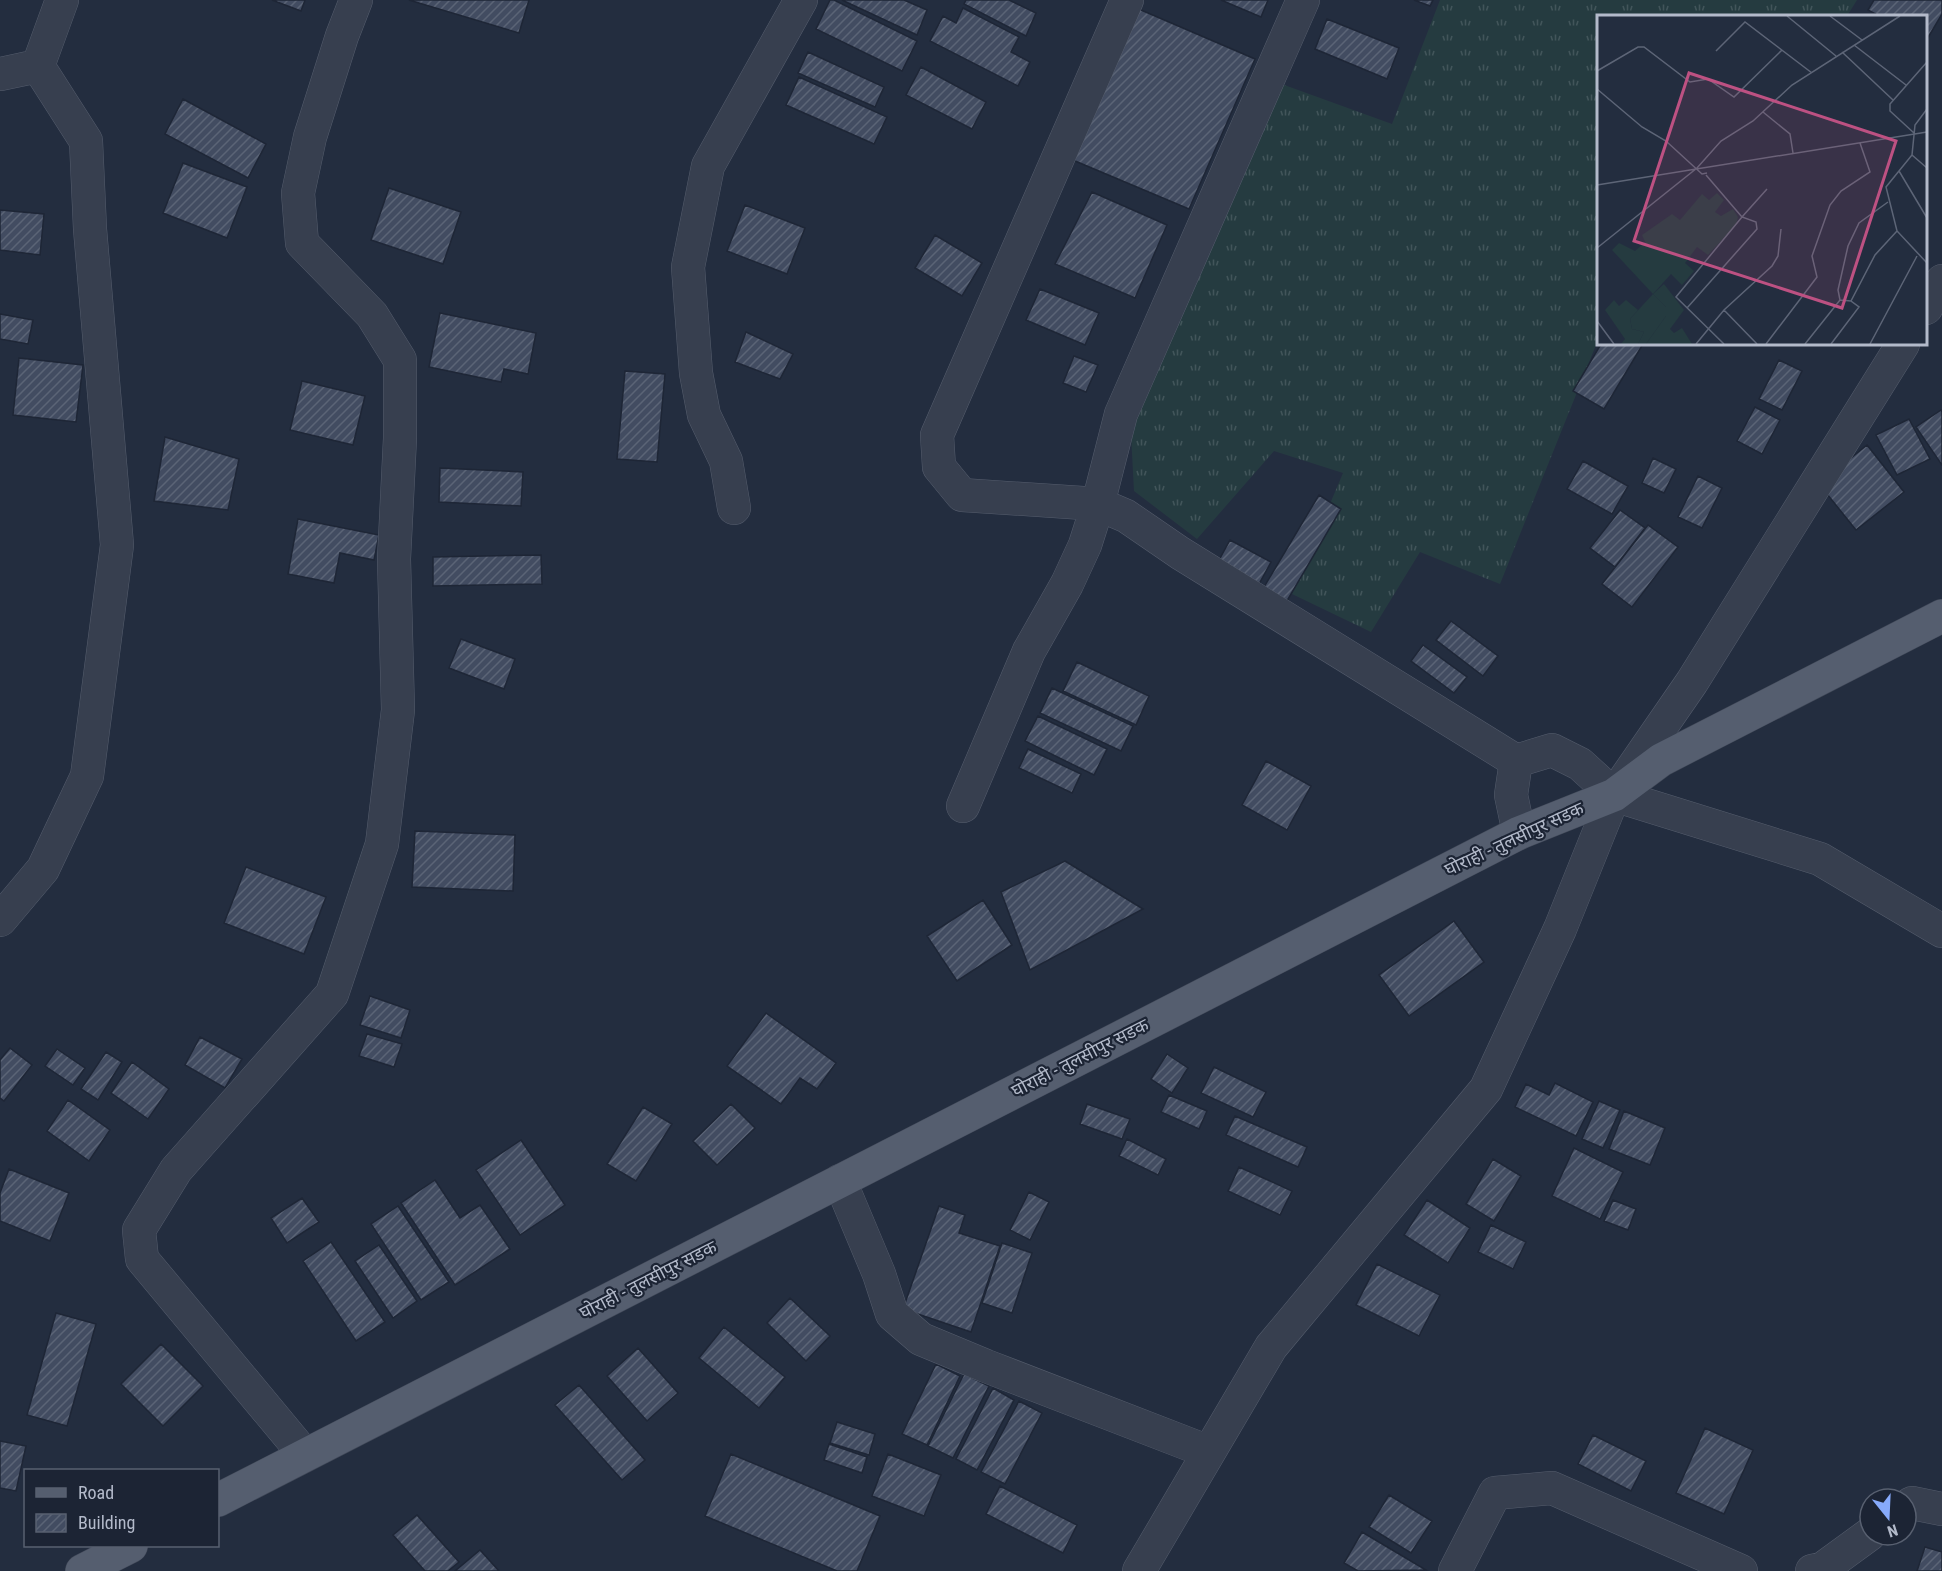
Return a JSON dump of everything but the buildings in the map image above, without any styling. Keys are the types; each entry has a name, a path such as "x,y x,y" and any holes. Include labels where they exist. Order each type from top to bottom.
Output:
{"main road":[{"name":"घोराही - तुलसीपुर सडक","path":"219,1499 1519,833 1614,795 1660,760 1942,616"},
{"path":"82,1571 127,1547"}],"street":[{"path":"38,66 62,0"},
{"path":"305,1455 142,1259 139,1230 176,1170 332,994 382,844 398,710 394,560 400,438 400,360 372,315 302,243 298,193 310,137 342,36 356,0"},
{"path":"734,508 726,461 704,415 696,373 687,267 708,166 801,0"},
{"path":"1127,0 937,435 939,467 962,495 1098,504 1126,516 1180,553 1516,761 1552,750 1580,764 1614,795 1820,859 1942,931"},
{"path":"963,806 1029,651 1085,545 1121,414 1303,0"},
{"path":"0,74 38,66"},
{"path":"0,920 43,869 87,776 117,545 90,229 86,141 38,66"},
{"path":"1927,306 1942,281"},
{"path":"1139,1571 1271,1347 1486,1089 1560,929 1614,795 1692,682 1902,345"},
{"path":"1516,761 1511,795 1519,833"},
{"path":"840,1181 879,1274 891,1314 921,1338 986,1366 1209,1452"},
{"path":"1455,1571 1495,1493 1552,1488 1742,1571"},
{"path":"1918,1504 1942,1509"},
{"path":"1812,1571 1822,1569 1858,1543"}],"green space":[{"path":"1440,0 1857,0 1848,15 1597,15 1597,342 1500,584 1420,552 1371,632 1292,594 1343,473 1274,451 1197,539 1134,491 1130,415 1276,82 1392,124"}]}
